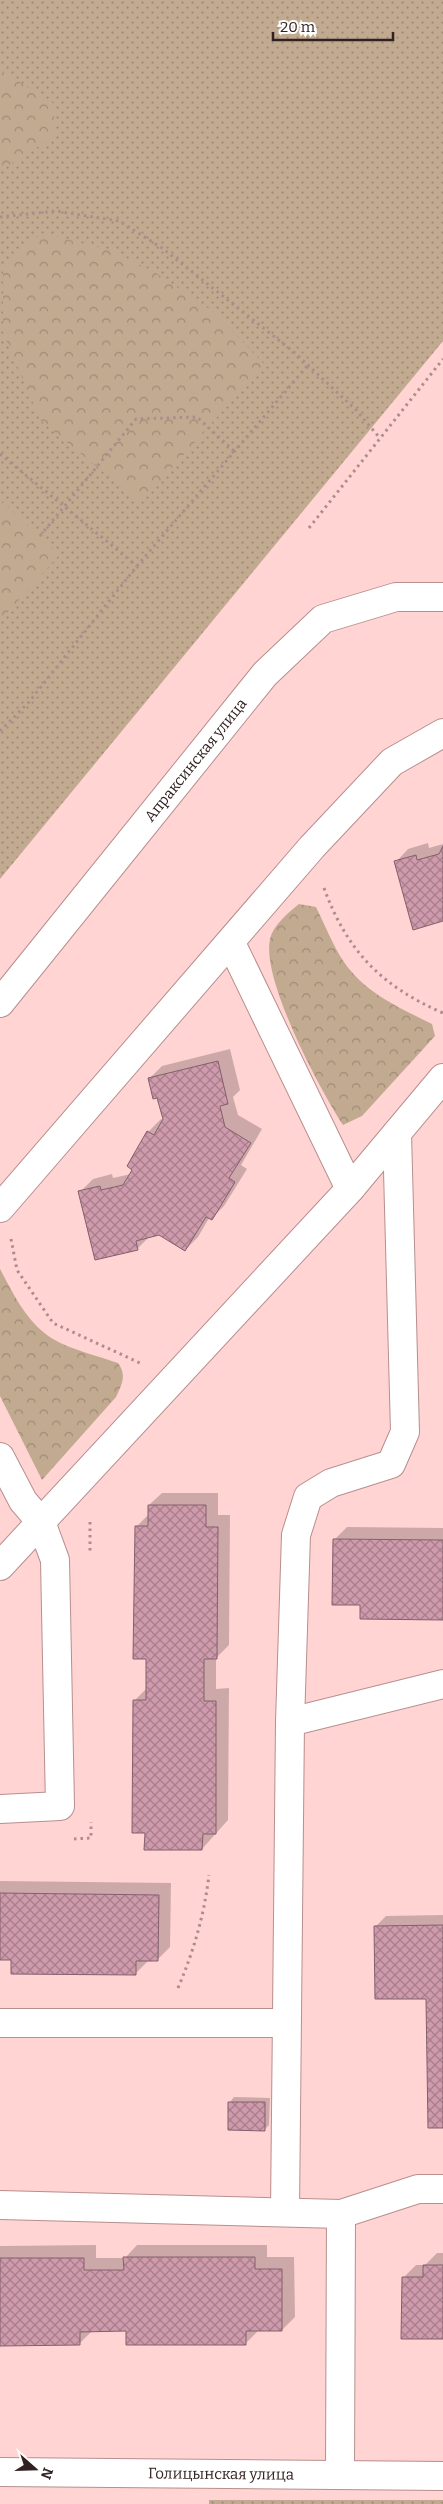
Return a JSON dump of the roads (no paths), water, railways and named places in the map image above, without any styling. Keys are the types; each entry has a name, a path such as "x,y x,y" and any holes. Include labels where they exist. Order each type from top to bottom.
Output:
{"street":[{"name":"Апраксинская улица","path":"0,1003 265,674 324,619 396,597 443,597"},
{"path":"0,1208 232,942 312,847 392,762 443,733"},
{"path":"232,942 350,1189"},
{"path":"0,1566 350,1189 443,1078"},
{"path":"285,2211 290,1722 296,1535 308,1497 331,1483 391,1464 405,1432 397,1133"},
{"path":"0,1457 23,1501 41,1522 55,1560 60,1806 0,1809"},
{"path":"290,1722 443,1684"},
{"path":"0,2023 286,2023"},
{"path":"0,2205 285,2211 341,2214 418,2189 443,2189"},
{"path":"340,2475 341,2214"},
{"name":"Голицынская улица","path":"0,2472 443,2476"}]}
